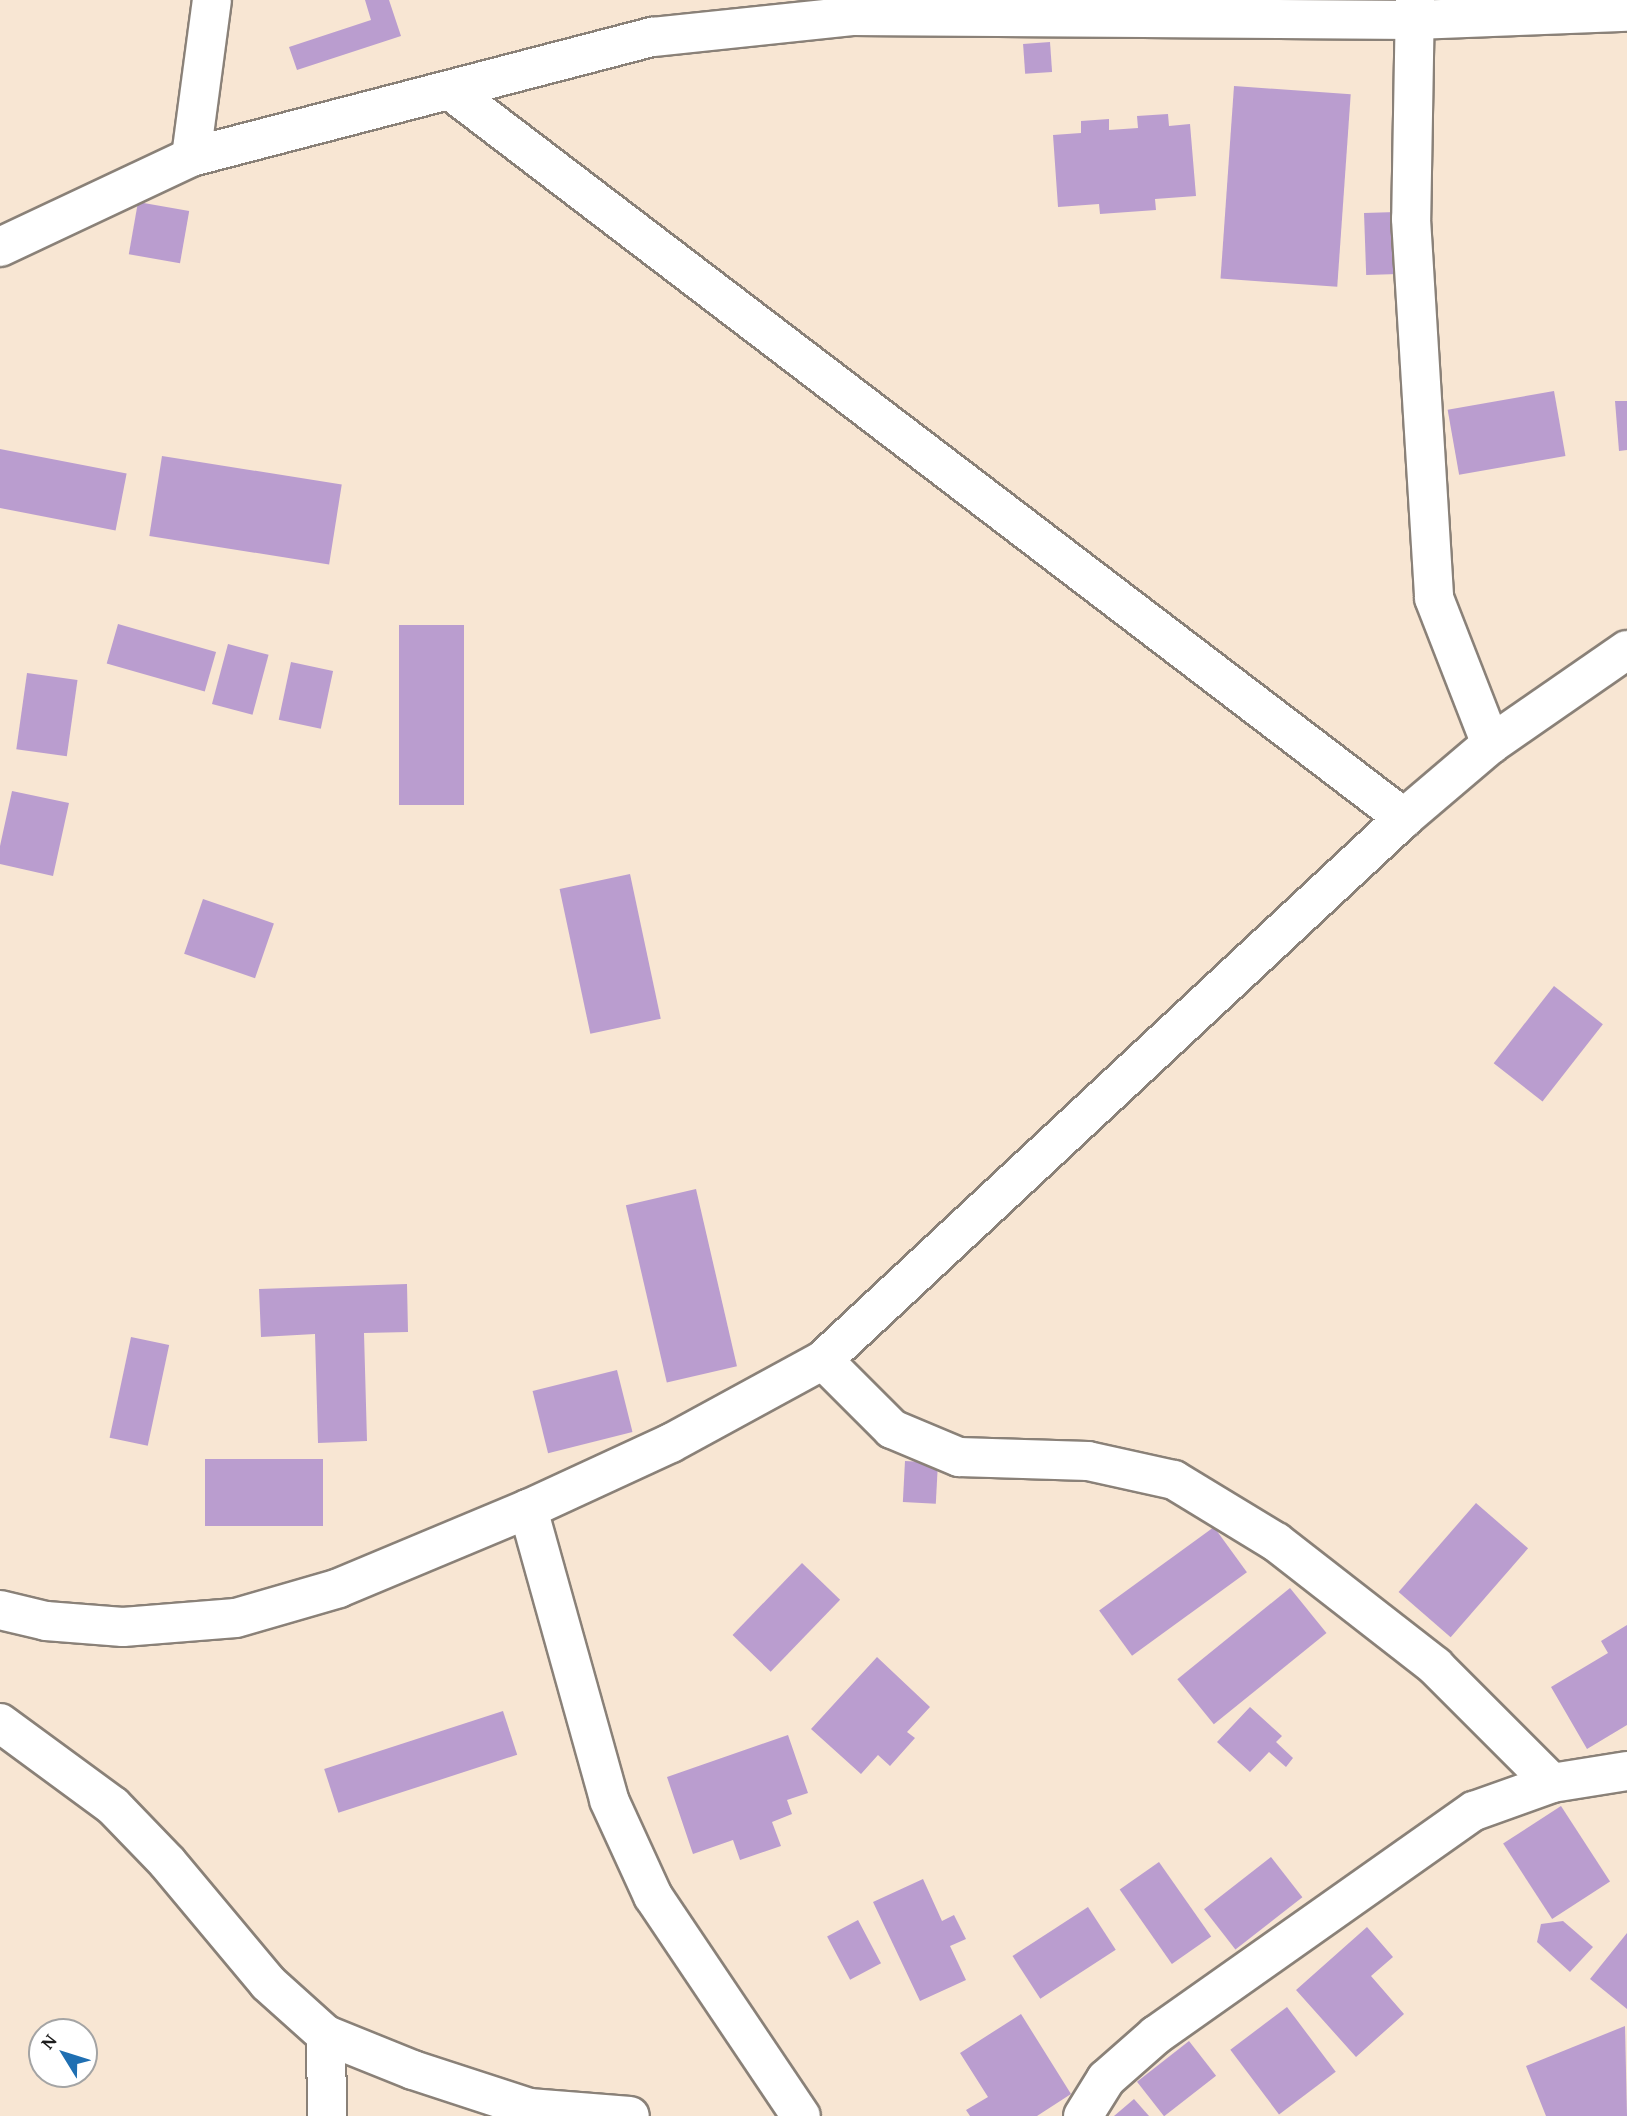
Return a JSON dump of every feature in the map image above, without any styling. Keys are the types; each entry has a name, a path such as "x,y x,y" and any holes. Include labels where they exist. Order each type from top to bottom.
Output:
{"street":[{"path":"191,157 212,0"},
{"path":"0,247 191,157 451,92 653,37 852,16 1415,10 1627,12"},
{"path":"1415,10 1411,219 1434,598 1491,744"},
{"path":"451,92 1404,818"},
{"path":"0,1610 46,1621 123,1627 236,1618 340,1588 528,1509 671,1443 823,1360 1404,818 1491,744 1627,650"},
{"path":"823,1360 892,1429 959,1457 1088,1461 1174,1480 1276,1542 1435,1667 1552,1783"},
{"path":"528,1509 609,1800 653,1896 801,2116"},
{"path":"0,1723 113,1806 167,1862 268,1983 326,2035 522,2112 631,2116"},
{"path":"1083,2116 1106,2079 1156,2035 1474,1811 1552,1783 1627,1771"},
{"path":"326,2035 327,2116"}],"building":[{"path":"365,0 389,0 401,36 297,70 289,47 371,20"},
{"path":"1050,42 1052,72 1025,74 1023,44"},
{"path":"1234,86 1351,94 1337,287 1221,279"},
{"path":"1168,114 1169,126 1190,124 1196,196 1155,199 1156,210 1100,214 1099,204 1058,207 1053,135 1081,133 1081,121 1109,119 1109,130 1138,128 1137,116"},
{"path":"138,202 189,211 180,263 129,254"},
{"path":"1396,212 1398,274 1366,275 1364,213"},
{"path":"1554,391 1565,456 1459,475 1448,410"},
{"path":"1615,401 1627,401 1627,450 1619,451"},
{"path":"0,449 127,474 116,531 0,508"},
{"path":"162,456 342,484 329,564 149,536"},
{"path":"118,624 216,652 205,692 107,663"},
{"path":"399,625 464,625 464,805 399,805"},
{"path":"228,644 269,655 253,715 212,704"},
{"path":"291,662 333,671 321,729 279,720"},
{"path":"27,673 78,680 67,756 16,749"},
{"path":"12,791 69,803 53,876 0,864 0,846"},
{"path":"630,874 661,1019 590,1034 560,889"},
{"path":"203,899 274,923 255,978 184,954"},
{"path":"1554,986 1603,1024 1543,1101 1494,1063"},
{"path":"696,1189 737,1366 667,1383 626,1205"},
{"path":"407,1284 408,1332 364,1333 367,1441 318,1443 315,1334 261,1337 259,1289"},
{"path":"131,1337 169,1345 148,1446 110,1438"},
{"path":"617,1370 632,1432 548,1453 533,1391"},
{"path":"205,1459 323,1459 323,1526 205,1526"},
{"path":"905,1461 938,1463 936,1504 903,1502"},
{"path":"1476,1503 1528,1548 1451,1637 1399,1592"},
{"path":"1214,1527 1247,1572 1132,1656 1099,1610"},
{"path":"802,1563 840,1600 771,1672 733,1635"},
{"path":"1290,1588 1327,1633 1214,1724 1177,1679"},
{"path":"1627,1625 1627,1725 1587,1749 1551,1687 1608,1653 1601,1641"},
{"path":"877,1657 930,1707 907,1732 915,1738 890,1766 878,1755 861,1774 811,1729"},
{"path":"1250,1707 1282,1736 1276,1742 1293,1758 1286,1767 1269,1752 1250,1772 1217,1742"},
{"path":"503,1711 517,1755 338,1813 324,1769"},
{"path":"788,1735 808,1793 787,1800 792,1814 772,1822 781,1846 740,1860 733,1840 693,1854 667,1777"},
{"path":"1561,1806 1610,1881 1552,1919 1503,1844"},
{"path":"1271,1857 1302,1897 1235,1950 1204,1909"},
{"path":"1159,1862 1211,1937 1172,1964 1120,1890"},
{"path":"923,1879 942,1921 954,1915 966,1939 950,1946 966,1980 920,2001 873,1902"},
{"path":"1088,1907 1116,1950 1040,1999 1013,1956"},
{"path":"858,1920 881,1963 850,1980 827,1936"},
{"path":"1563,1921 1593,1947 1570,1972 1537,1942 1541,1924"},
{"path":"1367,1927 1393,1957 1371,1976 1404,2014 1356,2057 1296,1990"},
{"path":"1627,1933 1627,2009 1590,1979"},
{"path":"1287,2007 1336,2072 1279,2114 1230,2050"},
{"path":"1021,2014 1071,2094 1037,2116 970,2116 966,2110 988,2097 960,2053"},
{"path":"1625,2026 1627,2116 1546,2116 1526,2066"},
{"path":"1189,2041 1216,2076 1164,2116 1137,2082"},
{"path":"1134,2099 1149,2116 1114,2116"}]}
